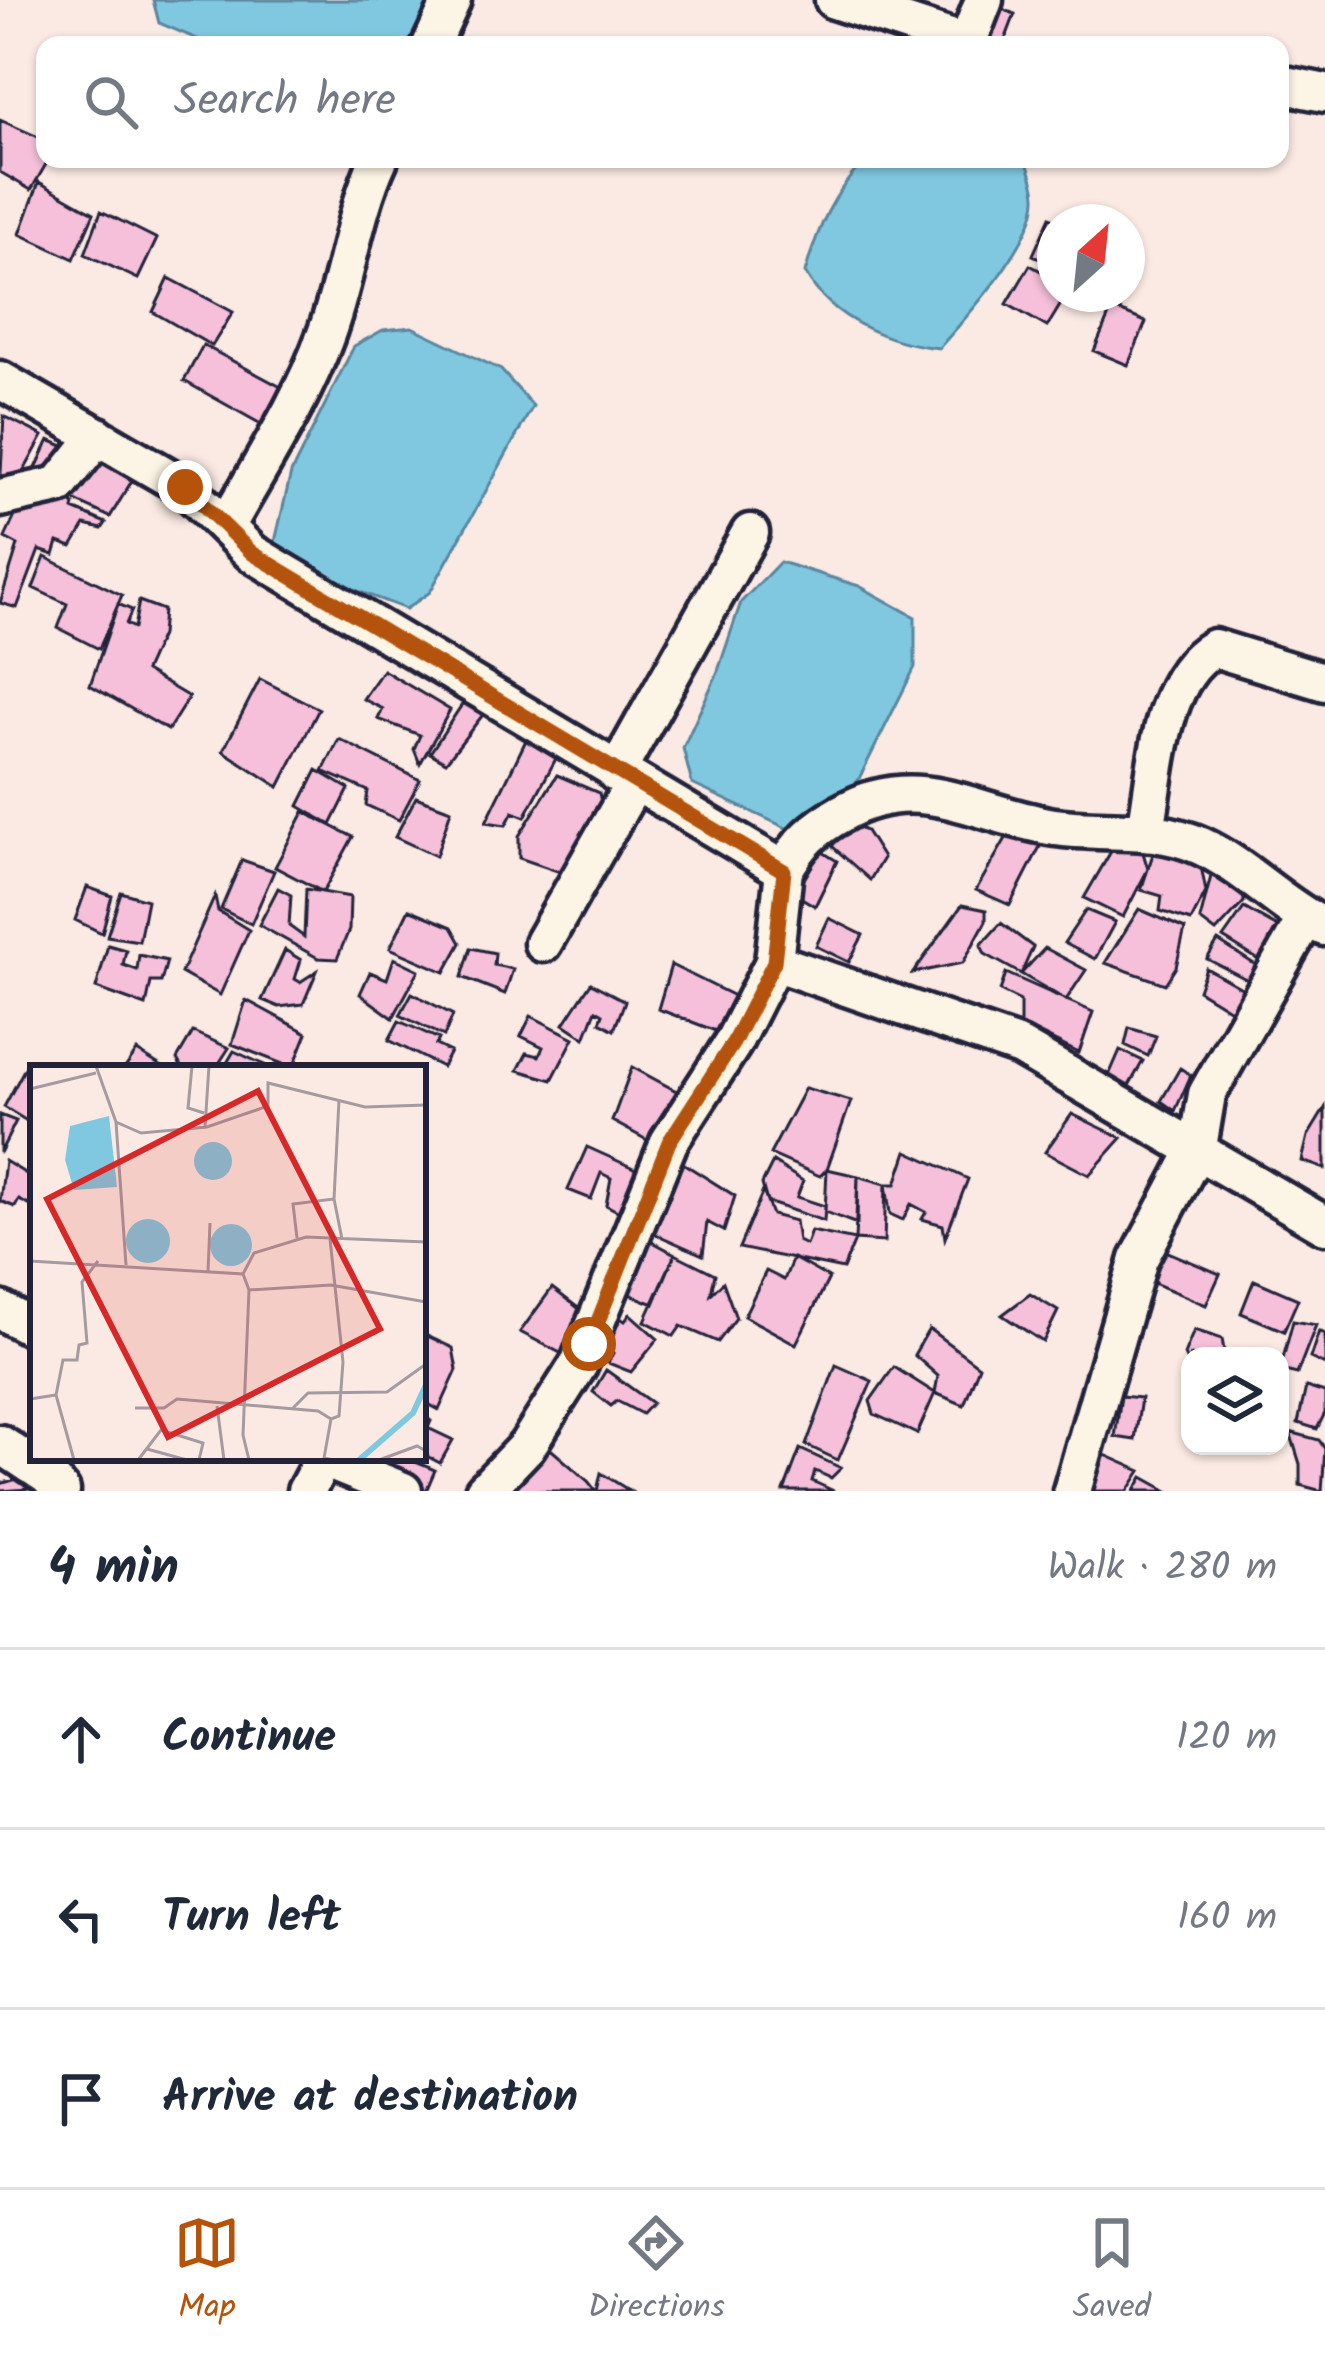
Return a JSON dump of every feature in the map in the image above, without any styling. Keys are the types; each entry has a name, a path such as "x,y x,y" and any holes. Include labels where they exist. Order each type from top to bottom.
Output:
{"street":[{"path":"435,36 452,0"},
{"path":"834,0 944,36"},
{"path":"972,36 984,0"},
{"path":"1289,86 1325,93"},
{"path":"226,527 324,341 347,273 364,191 375,168"},
{"path":"0,380 185,487 252,553 784,871"},
{"path":"0,499 59,485 98,436"},
{"path":"543,943 751,533"},
{"path":"1146,830 1169,710 1198,657 1214,648 1325,682"},
{"path":"484,1491 527,1446 579,1364 669,1142 733,1043 774,962 784,871 797,846 863,801 895,792 982,806 1047,826 1146,830 1195,843 1233,862 1279,903 1316,923 1207,1094 1198,1147 1139,1259 1072,1491"},
{"path":"774,962 1020,1047 1198,1147 1325,1226"},
{"path":"0,1310 30,1326"},
{"path":"0,1444 48,1475 62,1491"},
{"path":"306,1491 321,1461"},
{"path":"329,1461 403,1491"}],"water":[{"path":"153,0 443,0 429,36 190,36 159,23"},
{"path":"858,168 1029,168 1036,196 1034,213 1014,254 939,348 901,341 863,326 830,304 805,273 815,241 844,185"},
{"path":"412,327 501,370 533,406 430,592 406,609 347,587 274,546 291,473 354,346 383,330"},
{"path":"780,562 859,586 915,617 915,667 858,781 795,832 692,784 683,748 717,674 741,602"}],"building":[{"path":"995,6 1015,14 1007,36 983,35"},
{"path":"0,120 36,136 36,168 44,168 31,190 0,172"},
{"path":"39,182 94,213 74,259 20,234"},
{"path":"101,211 157,239 138,279 85,254"},
{"path":"1030,265 1037,269 1037,312 1056,312 1047,327 1007,304"},
{"path":"169,278 233,312 212,346 153,312"},
{"path":"1110,312 1146,322 1128,365 1094,351"},
{"path":"203,345 281,387 261,424 184,381"},
{"path":"4,416 43,436 13,491 0,491"},
{"path":"49,440 75,451 26,490"},
{"path":"93,451 136,474 110,517 67,497"},
{"path":"55,493 74,505 73,509 106,523 102,529 85,525 72,547 58,542 54,555 39,550 17,608 0,603 18,545 5,538 20,505"},
{"path":"45,557 122,595 99,649 58,628 67,604 33,588"},
{"path":"139,601 163,610 161,635 145,671 189,697 168,730 90,685 118,604 132,610 126,624 134,628"},
{"path":"383,670 450,710 420,764 414,749 420,735 378,719 383,709 363,699"},
{"path":"260,679 319,709 279,787 223,751"},
{"path":"467,697 489,707 446,762 430,753"},
{"path":"528,736 560,751 525,817 513,812 506,825 486,822"},
{"path":"339,739 420,780 399,820 366,805 368,791 323,771"},
{"path":"317,770 349,789 331,825 299,806"},
{"path":"557,775 599,793 606,826 569,875 519,858 519,836"},
{"path":"416,797 451,810 436,856 395,837"},
{"path":"304,812 353,837 323,892 275,867"},
{"path":"852,825 866,831 883,858 870,880 832,846"},
{"path":"1012,828 1045,837 1010,905 976,890"},
{"path":"1117,841 1141,846 1148,869 1123,917 1084,898"},
{"path":"821,851 837,861 815,906 795,894"},
{"path":"1154,851 1201,866 1206,892 1191,921 1160,911 1162,896 1141,890"},
{"path":"242,860 274,871 251,924 221,909"},
{"path":"1213,868 1243,886 1244,902 1216,932 1200,920"},
{"path":"87,887 112,896 102,933 75,920"},
{"path":"278,888 291,895 289,926 304,937 306,889 350,897 349,930 337,959 318,958 259,925"},
{"path":"121,892 147,900 139,941 107,936"},
{"path":"215,896 218,911 249,930 220,995 181,973"},
{"path":"962,905 986,910 986,921 963,963 913,973"},
{"path":"1244,908 1290,934 1267,965 1223,938"},
{"path":"409,909 452,927 461,943 445,972 390,948"},
{"path":"1139,909 1185,929 1176,967 1165,984 1105,963"},
{"path":"1086,910 1115,922 1095,959 1064,943"},
{"path":"829,918 863,935 849,962 816,946"},
{"path":"1001,923 1033,947 1021,974 985,954 981,945"},
{"path":"1218,941 1259,967 1252,982 1207,959"},
{"path":"108,945 126,950 123,965 137,970 139,955 167,961 161,982 151,982 146,1006 96,988"},
{"path":"471,948 495,953 494,965 513,969 505,994 462,977"},
{"path":"1045,948 1086,970 1066,1000 1021,974"},
{"path":"285,950 301,960 295,979 300,982 317,971 303,1004 279,1007 262,1000"},
{"path":"394,958 419,970 393,1018 360,994 370,972 387,979"},
{"path":"671,965 736,997 721,1033 658,1009"},
{"path":"1206,968 1245,990 1237,1014 1198,990"},
{"path":"1006,973 1093,1012 1079,1053 1020,1024 1020,1001 1000,991"},
{"path":"591,983 625,1001 614,1030 600,1022 603,1014 596,1010 585,1038 564,1024"},
{"path":"412,993 453,1015 444,1036 400,1015"},
{"path":"246,1000 307,1033 294,1065 232,1044"},
{"path":"531,1016 574,1038 552,1080 518,1070 527,1053 539,1056 543,1047 521,1036"},
{"path":"399,1021 439,1039 436,1045 450,1052 442,1067 389,1040"},
{"path":"1129,1028 1156,1036 1148,1056 1125,1045"},
{"path":"193,1032 229,1048 218,1065 180,1065 177,1059"},
{"path":"1120,1050 1143,1061 1126,1091 1107,1080"},
{"path":"137,1051 159,1065 127,1065"},
{"path":"234,1051 264,1065 226,1065"},
{"path":"27,1064 30,1066 30,1123 4,1107"},
{"path":"632,1067 680,1093 658,1146 612,1121"},
{"path":"1180,1068 1191,1075 1175,1111 1161,1101"},
{"path":"805,1088 851,1101 827,1169 820,1176 770,1154"},
{"path":"1325,1108 1325,1169 1302,1161 1308,1136"},
{"path":"1072,1114 1122,1138 1089,1175 1045,1152"},
{"path":"0,1115 16,1121 0,1153"},
{"path":"587,1147 638,1170 627,1216 606,1205 611,1178 601,1173 591,1199 568,1190"},
{"path":"907,1151 968,1179 945,1238 943,1225 922,1219 926,1212 911,1204 903,1220 890,1214 886,1184 896,1184"},
{"path":"670,1155 735,1196 724,1231 707,1222 703,1255 642,1228"},
{"path":"5,1161 30,1176 30,1206 19,1200 15,1207 0,1201"},
{"path":"773,1162 803,1181 797,1197 825,1206 824,1221 767,1202 762,1184"},
{"path":"827,1169 858,1176 857,1224 825,1212"},
{"path":"858,1176 886,1184 884,1242 855,1240"},
{"path":"763,1191 772,1215 795,1221 798,1241 806,1245 811,1231 855,1240 843,1269 739,1248"},
{"path":"640,1235 675,1254 654,1304 619,1290"},
{"path":"1163,1250 1220,1274 1206,1305 1149,1281"},
{"path":"675,1254 715,1274 711,1294 723,1282 736,1318 718,1342 681,1326 674,1336 645,1321"},
{"path":"793,1258 829,1278 796,1344 744,1316 766,1271 784,1280"},
{"path":"1254,1280 1298,1299 1284,1331 1241,1313"},
{"path":"552,1288 590,1317 570,1358 520,1332"},
{"path":"1030,1294 1058,1311 1043,1342 1002,1315"},
{"path":"612,1313 625,1321 630,1314 658,1339 631,1372 608,1363 613,1353 599,1343"},
{"path":"1293,1321 1316,1325 1297,1374 1289,1372 1286,1347"},
{"path":"929,1329 979,1366 964,1405 935,1393 938,1376 914,1355"},
{"path":"1194,1330 1222,1339 1223,1347 1187,1347"},
{"path":"1319,1331 1325,1334 1325,1365 1310,1358"},
{"path":"426,1335 453,1348 457,1370 439,1410 426,1403"},
{"path":"836,1365 872,1381 838,1460 806,1445"},
{"path":"894,1367 935,1393 917,1434 874,1414 870,1401"},
{"path":"606,1370 652,1403 642,1414 617,1401 611,1406 593,1392"},
{"path":"1306,1387 1325,1393 1325,1413 1317,1429 1298,1423"},
{"path":"1121,1396 1141,1398 1135,1440 1115,1437"},
{"path":"426,1417 431,1421 428,1428 453,1440 440,1463 426,1456"},
{"path":"1290,1432 1319,1440 1325,1449 1322,1491 1300,1485 1300,1464"},
{"path":"539,1439 588,1481 596,1491 496,1491"},
{"path":"800,1449 841,1468 831,1478 815,1471 812,1481 834,1491 784,1491"},
{"path":"0,1451 43,1488 0,1491 0,1484 14,1480 7,1470 0,1472"},
{"path":"1105,1455 1141,1471 1128,1491 1091,1491"},
{"path":"361,1461 413,1461 435,1470 426,1491"},
{"path":"601,1473 630,1491 597,1491"},
{"path":"1143,1477 1168,1491 1135,1491"}],"route":[{"path":"185,487 252,553 480,694 784,871 774,962 733,1043 669,1142 589,1344"}]}
